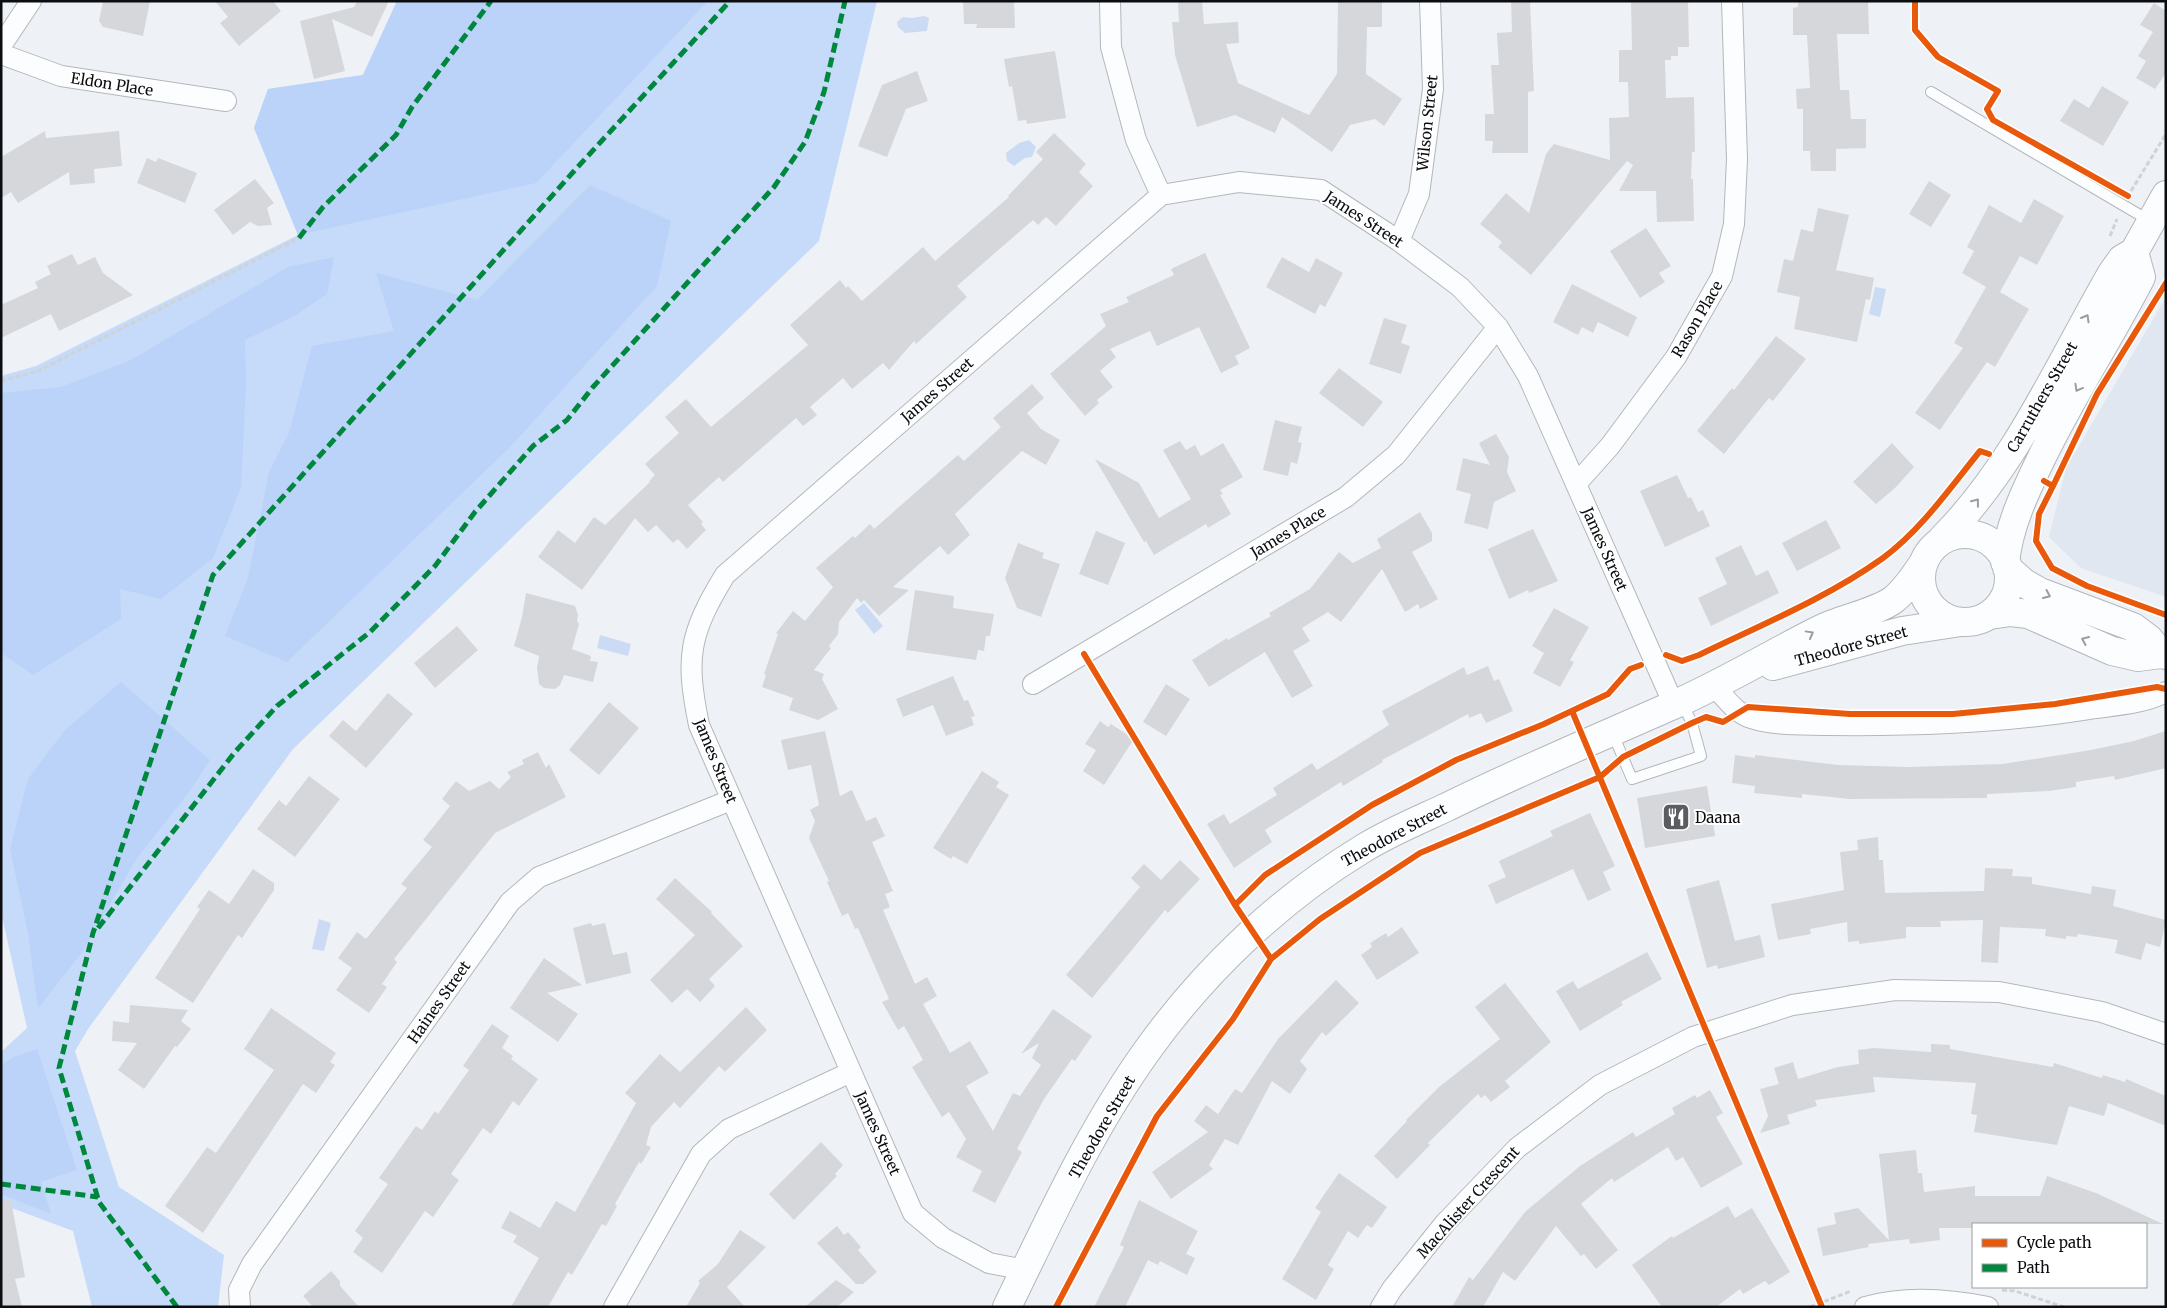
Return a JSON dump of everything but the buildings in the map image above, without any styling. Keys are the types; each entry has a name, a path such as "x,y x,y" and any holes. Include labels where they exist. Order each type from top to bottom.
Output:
{"main road":[{"name":"Carruthers Street","path":"1944,538 1983,494 2048,387 2112,273 2122,259 2134,252 2166,195"},
{"name":"Carruthers Street","path":"2006,565 2011,530 2033,475 2057,426 2141,277 2134,252"},
{"path":"1962,533 1981,536 1994,544 2006,565 2005,594 1999,606 1977,618 1947,619 1930,606 1922,586 1924,562 1935,545 1944,538 1962,533"},
{"name":"Theodore Street","path":"1007,1307 1088,1145 1147,1051 1194,990 1273,914 1302,891 1368,846 1462,799 1726,681 1819,630 1889,602 1905,588 1924,562"},
{"name":"Theodore Street","path":"2006,565 2024,583 2040,592 2133,627 2149,639 2163,654"},
{"name":"Theodore Street","path":"1726,681 1891,634 2011,612 2028,614 2112,651 2138,657 2163,654"}],"street":[{"path":"1,46 31,1"},
{"path":"1110,1 1111,47 1136,140 1161,195"},
{"name":"Wilson Street","path":"1399,241 1419,194 1433,89 1430,1"},
{"name":"Rason Place","path":"1576,484 1610,446 1676,357 1722,276 1734,224 1737,159 1732,1"},
{"name":"Eldon Place","path":"1,54 62,76 226,101"},
{"name":"James Street","path":"1025,1270 989,1263 943,1238 913,1213 699,725 691,686 691,650 705,608 725,575 1161,195 1239,182 1320,190 1399,241 1460,287 1498,328 1528,376 1678,703"},
{"name":"James Place","path":"1033,684 1346,498 1396,455 1498,328"},
{"path":"1726,681 1739,713 1761,721 1885,726 1943,725 2070,713 2125,703 2166,692"},
{"name":"Haines Street","path":"240,1307 238,1290 252,1264 510,902 539,877 732,800"},
{"name":"MacAlister Crescent","path":"1381,1307 1392,1289 1445,1223 1517,1148 1600,1085 1700,1034 1792,1005 1895,990 1999,992 2102,1012 2166,1034"},
{"path":"614,1307 701,1154 729,1129 851,1072"},
{"path":"1865,1307 1916,1300 1963,1302 1988,1307"}],"lane":[{"path":"1931,92 2151,221"},
{"path":"1612,733 1632,779 1701,756 1692,723 1678,703"}],"path":[{"path":"1,381 38,371 299,238"},
{"path":"1816,1293 1822,1307"}],"shaded area":[{"path":"397,1 877,1 819,241 293,749 88,1029 75,1051 119,1187 224,1255 218,1307 92,1307 73,1231 1,1204 1,1052 27,1028 1,912 1,376 36,366 298,235 254,128 268,89 363,75"},
{"path":"397,1 708,1 536,183 298,235 254,128 268,89 363,75"},
{"path":"924,16 929,18 927,31 905,33 898,27 897,22 903,17"},
{"path":"1029,140 1036,147 1032,157 1025,158 1014,166 1007,161 1006,153 1019,143"},
{"path":"590,185 671,221 657,286 511,446 287,662 225,636 248,578 269,472 289,433 312,346 394,331 376,273 477,300"},
{"path":"334,257 327,294 296,315 245,340 246,384 241,488 213,558 161,599 120,589 121,619 33,675 1,653 1,393 61,387 131,360 288,267"},
{"path":"1875,287 1886,289 1880,317 1869,314"},
{"path":"2166,297 2166,597 2081,568 2049,537 2066,468"},
{"path":"864,603 883,626 874,634 855,610"},
{"path":"600,635 631,644 628,656 597,648"},
{"path":"121,682 210,760 189,792 137,858 83,951 38,1008 28,933 10,849 28,779 65,730"},
{"path":"319,919 331,923 324,951 312,949"},
{"path":"37,1049 77,1170 41,1182 51,1214 1,1194 1,1065 13,1057"}],"marked path":[{"path":"299,238 323,207 396,135 412,107 491,1"},
{"path":"177,1307 99,1202 59,1068 93,933 213,575 575,170 730,1"},
{"path":"98,928 235,752 277,706 370,632 435,566 475,512 533,446 567,420 593,387 774,187 805,142 824,92 845,1"},
{"path":"1,1184 98,1197"}],"cycle path":[{"path":"1915,1 1915,30 1938,57 1998,91 1987,109 1993,120 2128,196"},
{"path":"2053,486 2097,394 2166,283"},
{"path":"1666,655 1682,661 1699,655 1817,598 1862,572 1883,558 1910,535 1980,451 1989,454"},
{"path":"2044,481 2053,486 2039,514 2036,541 2052,568 2087,586 2166,615"},
{"path":"1084,654 1235,905 1271,959"},
{"path":"1235,905 1265,875 1372,805 1456,760 1544,724 1608,694 1630,669 1641,665"},
{"path":"1056,1307 1157,1116 1233,1019 1271,959 1320,919 1420,853 1600,777 1623,757 1692,723 1706,717 1723,722 1748,707 1850,714 1953,714 2055,704 2157,687 2166,689"},
{"path":"1572,711 1822,1307"}],"place":[{"name":"Daana","path":"1676,817"}]}
